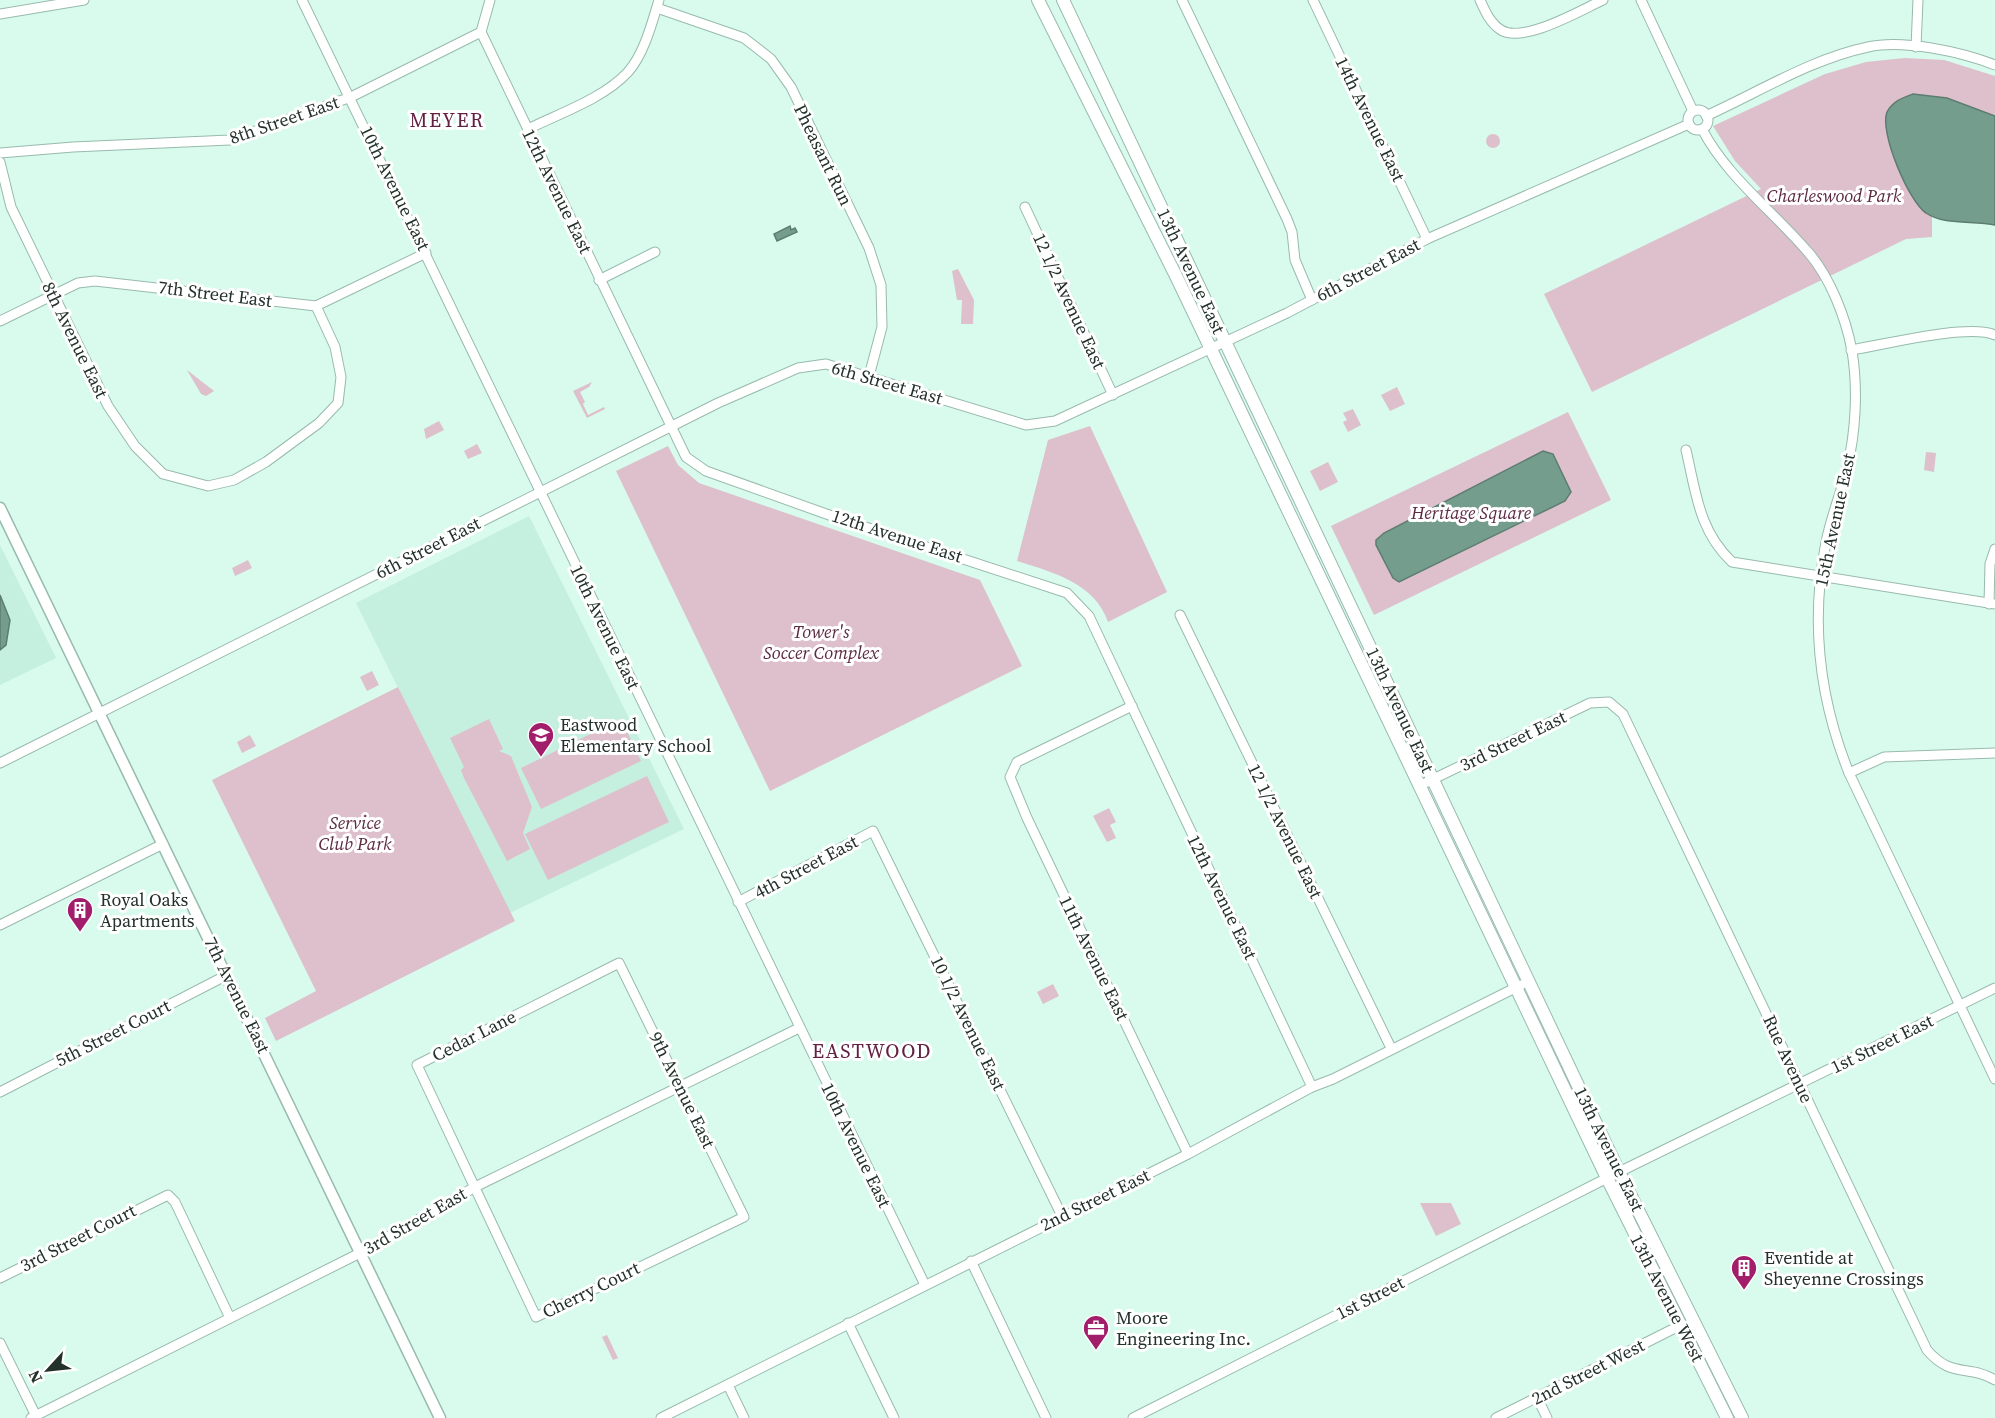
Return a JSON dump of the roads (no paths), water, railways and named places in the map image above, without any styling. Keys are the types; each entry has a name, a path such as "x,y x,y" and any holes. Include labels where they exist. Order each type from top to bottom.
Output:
{"main road":[{"name":"13th Avenue East","path":"1038,0 1211,348 1607,1178"},
{"name":"13th Avenue East","path":"1063,0 1619,1172 1742,1418"},
{"name":"13th Avenue West","path":"1607,1178 1727,1418"}],"street":[{"path":"0,14 84,0"},
{"name":"10th Avenue East","path":"302,0 925,1285"},
{"path":"481,32 490,0"},
{"path":"1182,0 1287,219 1292,232 1295,260 1312,300"},
{"name":"14th Avenue East","path":"1312,0 1427,239"},
{"path":"1480,0 1490,21 1503,32 1521,34 1603,0"},
{"path":"1641,0 1693,111"},
{"path":"1916,47 1918,0"},
{"path":"528,129 593,97 628,71 636,60 658,4"},
{"name":"Pheasant Run","path":"658,4 744,38 771,59 790,87 869,248 881,285 882,327 869,376"},
{"name":"8th Street East","path":"0,153 73,147 230,140 351,97 481,32"},
{"name":"12th Avenue East","path":"481,32 686,457 706,471 832,516 1068,593 1089,616 1312,1087"},
{"path":"1706,116 1838,55 1871,46 1943,50 1995,65"},
{"path":"1700,110 1706,116 1707,123 1702,129 1694,129 1689,124 1688,117 1693,111 1700,110"},
{"name":"6th Street East","path":"0,763 670,427 798,368 826,364 1026,425 1055,421 1312,300 1427,239 1689,124"},
{"name":"15th Avenue East","path":"1702,129 1725,164 1810,254 1830,288 1851,350 1855,396 1852,438 1820,578 1817,627 1821,678 1836,739 1849,773 1995,1079"},
{"name":"8th Avenue East","path":"0,162 11,207 108,406 135,446 163,474 208,486 234,480 266,462 319,423 338,403 341,377 335,347 316,306"},
{"name":"12 1/2 Avenue East","path":"1024,207 1113,394"},
{"path":"599,280 655,252"},
{"path":"316,306 426,253"},
{"name":"7th Street East","path":"0,321 78,283 95,281 316,306"},
{"path":"1851,350 1963,332 1987,331 1995,335"},
{"path":"1686,450 1702,518 1716,547 1732,562 1992,604 1989,564 1995,549"},
{"name":"7th Avenue East","path":"0,508 440,1418"},
{"name":"12 1/2 Avenue East","path":"1180,615 1391,1047"},
{"name":"3rd Street East","path":"1419,786 1590,703 1609,702"},
{"name":"Rue Avenue","path":"1609,702 1623,714 1927,1350 1936,1360 1951,1370 1987,1376 1995,1380"},
{"name":"11th Avenue East","path":"1132,706 1017,762 1010,777 1027,818 1188,1154"},
{"path":"1849,773 1884,757 1995,753"},
{"name":"4th Street East","path":"738,902 873,831"},
{"name":"10 1/2 Avenue East","path":"873,831 1062,1216"},
{"path":"0,926 164,844"},
{"name":"9th Avenue East","path":"619,963 744,1217"},
{"name":"Cedar Lane","path":"475,1187 417,1065 619,963"},
{"name":"5th Street Court","path":"0,1092 227,975"},
{"name":"2nd Street East","path":"661,1418 1188,1154 1391,1047 1529,981"},
{"name":"1st Street East","path":"1607,1178 1995,988"},
{"name":"3rd Street East","path":"33,1417 360,1253 475,1187 800,1028"},
{"name":"1st Street","path":"1133,1418 1607,1178"},
{"name":"Cherry Court","path":"475,1187 536,1317 744,1217"},
{"name":"3rd Street Court","path":"2,1277 151,1201 168,1195 175,1202 230,1318"},
{"path":"971,1262 1046,1418"},
{"path":"848,1323 894,1418"},
{"name":"2nd Street West","path":"1496,1418 1681,1325"},
{"path":"0,1343 33,1417"},
{"path":"728,1384 744,1418"},
{"path":"1537,1397 1547,1418"}],"place":[{"name":"Eastwood Elementary School","path":"541,758"},
{"name":"Royal Oaks Apartments","path":"80,933"},
{"name":"Eventide at Sheyenne Crossings","path":"1744,1291"},
{"name":"Moore Engineering Inc.","path":"1096,1351"}],"district":[{"name":"MEYER","path":"447,120"},
{"name":"EASTWOOD","path":"872,1051"}],"park label":[{"name":"Charleswood Park","path":"1834,196"},
{"name":"Heritage Square","path":"1471,513"},
{"name":"Tower's Soccer Complex","path":"821,642"},
{"name":"Service Club Park","path":"355,833"}]}
